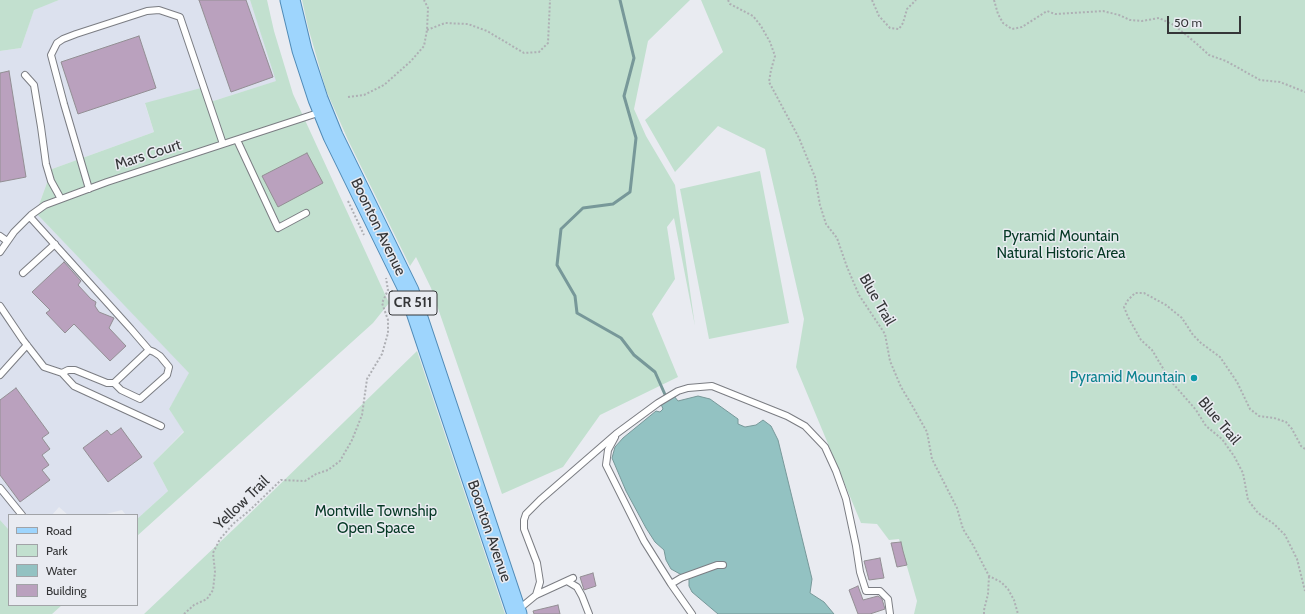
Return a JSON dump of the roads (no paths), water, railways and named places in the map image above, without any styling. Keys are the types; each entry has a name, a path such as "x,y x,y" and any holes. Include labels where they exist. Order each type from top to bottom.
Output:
{"main road":[{"name":"Boonton Avenue","path":"290,0 302,50 323,111 336,143 409,291 516,613"}],"lane":[{"path":"89,189 51,55 57,43 76,34 147,11 159,10 180,17 223,144"},
{"path":"25,75 34,85 46,164 51,181 61,199"},
{"name":"Mars Court","path":"0,252 14,232 45,205 323,111"},
{"path":"237,140 278,228 306,213"},
{"path":"30,217 132,329 149,350 160,356 169,367 167,375 140,399 121,390 114,383"},
{"path":"0,236 7,241"},
{"path":"23,274 55,244"},
{"path":"0,306 44,367 62,373 74,386 161,426"},
{"path":"0,375 27,345"},
{"path":"62,373 68,370 75,370 107,383 114,383 149,350"},
{"path":"536,595 540,582 537,562 524,529 526,514 616,434 658,403 678,391 688,388 712,386 787,416 805,426 825,448 836,471 846,499 860,572 866,591 880,591 888,599 890,614"},
{"path":"616,434 608,450 606,465 644,541 692,614"},
{"path":"0,488 21,514"},
{"path":"671,584 681,578 720,565"},
{"path":"516,613 536,595 570,580 582,596 589,614"}],"water":[{"path":"674,396 678,401 698,396 710,399 738,419 738,424 745,427 756,425 763,420 771,426 778,440 812,579 810,593 824,602 834,614 718,614 692,592 689,586 689,579 671,569 666,560 664,550 655,542 626,491 612,458 615,447 623,438 656,411 660,412 663,409 661,404"}],"waterway":[{"path":"620,0 634,58 624,96 636,138 630,192 613,204 583,208 561,229 557,265 575,296 577,313 621,338 634,355 655,372 667,399"}],"place":[{"name":"Pyramid Mountain","path":"1194,378"}],"park label":[{"name":"Pyramid Mountain Natural Historic Area","path":"1061,246"},
{"name":"Montville Township Open Space","path":"376,520"}]}
